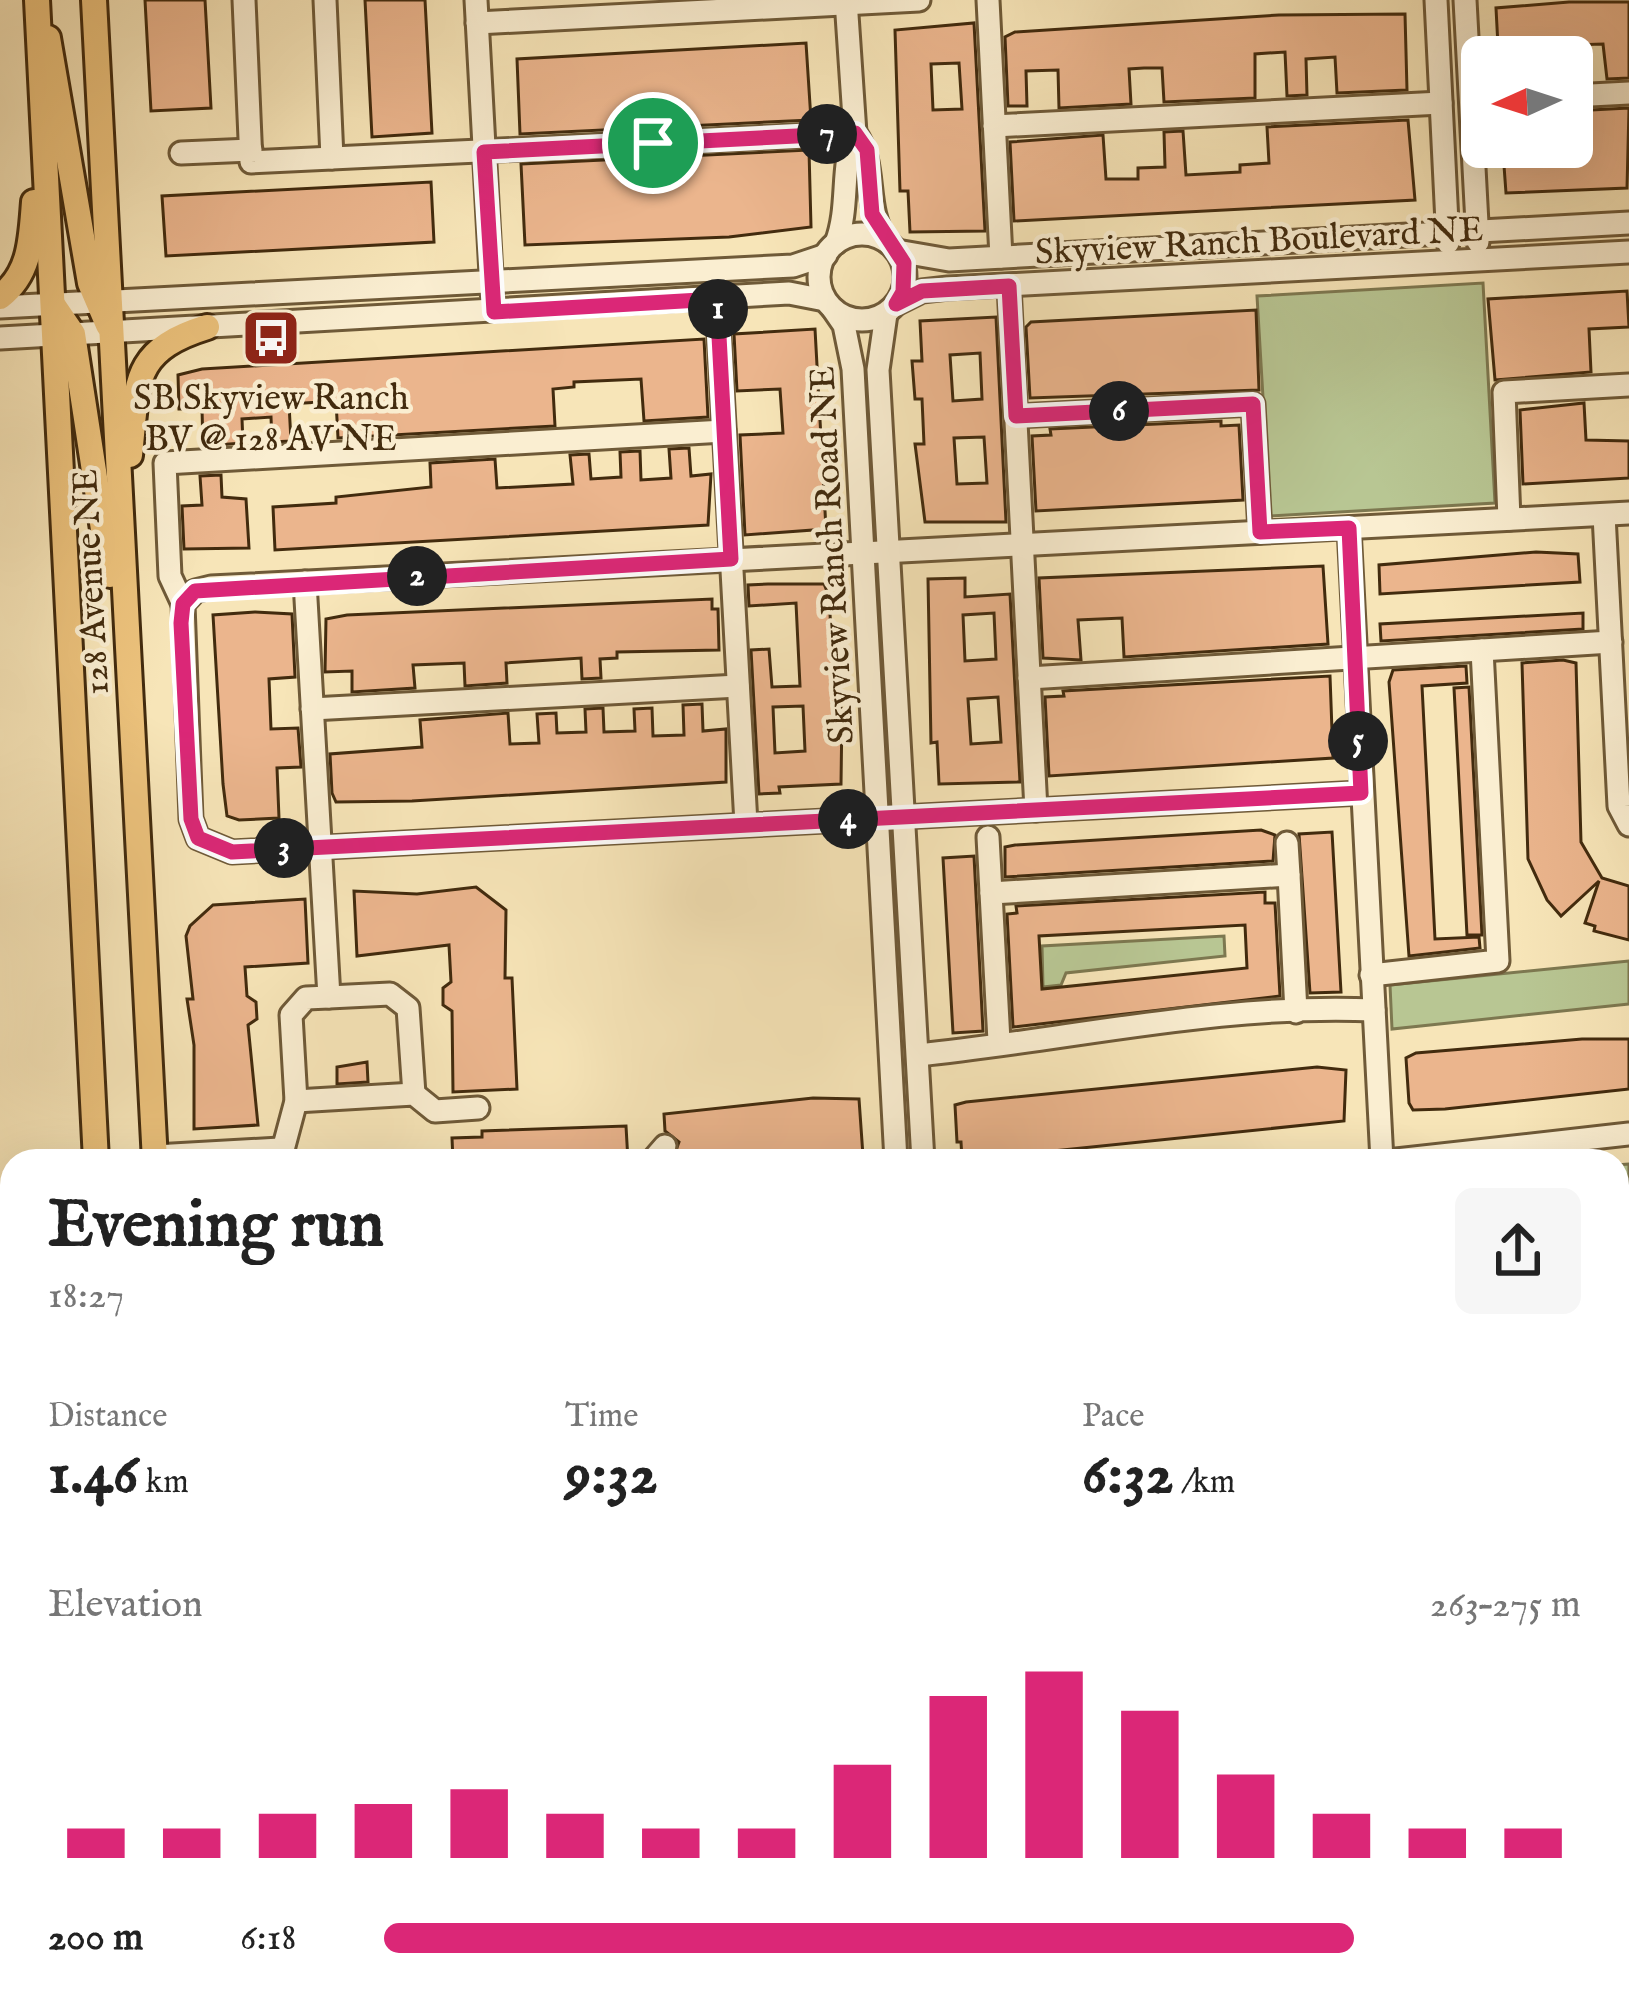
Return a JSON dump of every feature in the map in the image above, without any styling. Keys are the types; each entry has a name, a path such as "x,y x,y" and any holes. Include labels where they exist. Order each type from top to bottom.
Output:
{"main road":[{"name":"128 Avenue NE","path":"94,0 102,302 112,332 155,1149"},
{"name":"128 Avenue NE","path":"37,3 52,304 64,335 95,1149"},
{"path":"37,3 56,63 102,302"},
{"path":"0,297 20,279 31,248 36,182 45,160"},
{"path":"122,523 138,386 149,358 169,339 208,327"},
{"path":"64,335 130,694"}],"street":[{"path":"244,0 251,162 855,133"},
{"path":"325,0 332,158"},
{"path":"494,312 476,11 919,0"},
{"path":"988,0 1001,257"},
{"path":"1436,0 1449,262"},
{"path":"1466,0 1470,36"},
{"path":"829,304 819,275 847,206 847,152 855,133 847,2"},
{"path":"1593,95 1629,93"},
{"path":"994,126 1441,103"},
{"path":"0,338 788,293 829,304 859,320 891,309 906,278 872,214 867,150 855,133"},
{"path":"181,153 251,150"},
{"path":"1477,168 1479,260"},
{"name":"Skyview Ranch Boulevard NE","path":"892,246 928,260 1629,223"},
{"path":"0,307 793,266 861,234 892,246"},
{"name":"Skyview Ranch Boulevard NE","path":"891,309 922,291 1629,252"},
{"path":"1009,286 1036,810"},
{"path":"717,299 746,824"},
{"name":"Skyview Ranch Road NE","path":"829,304 851,347 895,1149"},
{"name":"Skyview Ranch Road NE","path":"891,309 878,370 907,815 922,1149"},
{"path":"1509,519 1504,392 1629,385"},
{"path":"1016,416 1253,404 1260,532"},
{"path":"724,430 165,463 170,576 183,604 191,819 198,838 232,852 1361,793"},
{"path":"183,604 195,591 211,587 1629,513"},
{"path":"1604,515 1619,806 1629,825"},
{"path":"1349,528 1383,1149"},
{"path":"305,582 329,997"},
{"path":"1029,678 1611,642"},
{"path":"1371,975 1498,961 1482,650"},
{"path":"312,709 738,686"},
{"path":"988,837 999,1041"},
{"path":"1287,843 1296,1012"},
{"path":"991,893 1289,875"},
{"path":"282,1149 296,1101 291,1015 306,998 390,994 408,1008 413,1094"},
{"path":"918,1055 999,1041 1296,1012 1374,1010"},
{"path":"296,1101 413,1094 435,1111 478,1108"},
{"path":"1493,1149 1629,1134"}],"green space":[{"path":"1483,283 1495,503 1270,516 1257,296"},
{"path":"1224,936 1225,956 1066,973 1061,985 1043,987 1042,946"},
{"path":"1629,961 1629,1004 1392,1029 1390,985"}],"building":[{"path":"145,0 205,0 211,108 151,111"},
{"path":"365,0 425,0 432,133 372,137"},
{"path":"1629,2 1629,78 1607,79 1603,44 1593,44 1593,36 1497,36 1496,8"},
{"path":"1405,14 1407,90 1337,93 1335,57 1306,59 1307,95 1287,96 1285,52 1255,54 1255,98 1164,102 1162,68 1144,68 1129,69 1131,104 1059,108 1058,70 1026,71 1027,106 1008,106 1005,37 1015,32 1279,15"},
{"path":"974,23 985,231 910,232 908,191 900,191 895,30","holes":["959,63 962,109 933,110 931,64"]},
{"path":"806,43 811,120 520,134 517,59"},
{"path":"1629,108 1627,188 1506,193 1504,168 1593,168 1593,110"},
{"path":"1408,120 1415,200 1014,221 1010,142 1103,135 1106,179 1138,179 1138,168 1165,167 1164,132 1183,131 1186,175 1240,172 1240,165 1269,163 1267,127"},
{"path":"809,150 811,227 729,237 525,245 521,164"},
{"path":"431,182 434,242 166,256 162,196"},
{"path":"1627,291 1629,327 1589,329 1591,372 1495,380 1488,299"},
{"path":"1256,310 1259,390 1030,398 1026,327 1031,322"},
{"path":"996,317 1006,522 925,522 915,444 924,444 922,399 915,399 912,361 922,361 920,321","holes":["980,353 982,399 953,401 950,355","984,437 987,483 957,484 954,438"]},
{"path":"815,329 826,529 745,535 740,435 783,433 780,389 737,391 734,334"},
{"path":"704,339 708,417 644,421 641,379 574,382 574,387 553,389 555,426 338,438 336,401 289,404 291,441 272,442 271,417 242,419 243,443 203,446 202,409 179,409 178,375 202,369"},
{"path":"1584,403 1586,440 1629,441 1629,478 1523,484 1520,410"},
{"path":"1221,421 1221,426 1239,425 1243,500 1036,511 1032,436 1051,435 1050,429"},
{"path":"689,448 691,476 711,474 708,525 275,550 273,507 336,503 336,497 431,487 430,463 495,459 497,488 573,484 570,455 589,454 591,479 621,477 620,452 640,451 641,480 671,478 669,449"},
{"path":"221,475 222,497 246,499 249,548 184,549 182,506 202,505 200,476"},
{"path":"1536,552 1578,554 1580,582 1380,594 1379,565"},
{"path":"1323,566 1328,644 1124,657 1122,618 1078,620 1081,660 1043,658 1039,578"},
{"path":"965,578 965,597 1010,594 1020,782 939,784 937,742 931,743 928,579","holes":["994,613 996,659 965,661 963,615","998,697 1001,742 971,744 968,699"]},
{"path":"824,584 842,712 841,784 779,787 780,793 759,794 751,650 769,649 772,687 800,686 796,603 749,606 748,585","holes":["803,706 805,751 775,753 773,707"]},
{"path":"712,599 712,609 718,609 719,650 617,652 617,658 600,659 601,678 582,679 581,658 506,663 507,683 465,686 464,663 413,665 415,688 352,692 352,671 325,672 326,619 347,615"},
{"path":"1583,613 1583,629 1381,641 1380,624"},
{"path":"292,614 295,677 269,679 271,729 298,728 301,767 277,768 279,818 239,820 227,816 213,615"},
{"path":"1522,663 1576,663 1581,842 1602,878 1629,886 1629,940 1594,931 1595,926 1585,923 1599,881 1561,916 1547,900 1528,859"},
{"path":"1466,666 1467,683 1422,686 1435,939 1479,937 1480,948 1409,956 1389,682 1393,670"},
{"path":"1330,676 1333,758 1049,776 1045,697 1064,696 1063,691"},
{"path":"1469,687 1482,935 1467,935 1454,688"},
{"path":"702,704 703,731 726,729 726,782 412,801 336,802 332,793 330,754 422,747 420,720 508,713 510,744 539,743 537,714 556,713 557,733 586,732 585,709 603,708 604,732 635,731 634,709 652,708 653,736 684,735 683,705"},
{"path":"1261,830 1275,835 1273,861 1005,877 1005,847 1015,845"},
{"path":"1332,832 1341,992 1310,993 1299,834"},
{"path":"974,856 983,1031 953,1033 943,858"},
{"path":"476,887 506,910 505,978 512,978 517,1089 453,1092 452,1011 443,1005 443,988 451,982 449,945 357,956 354,891 417,894"},
{"path":"1265,892 1265,903 1275,903 1280,996 1013,1027 1007,914 1017,913 1016,906","holes":["1245,925 1247,968 1042,989 1039,936"]},
{"path":"305,899 308,963 245,967 247,996 256,1002 257,1019 248,1025 258,1125 194,1129 194,1045 187,999 193,999 186,936 190,926 213,905"},
{"path":"1629,1039 1629,1089 1445,1109 1413,1110 1409,1103 1406,1058 1416,1053"},
{"path":"367,1062 368,1082 337,1084 337,1067"},
{"path":"1317,1067 1346,1070 1344,1121 1072,1149 961,1149 955,1105"},
{"path":"813,1098 859,1099 863,1149 676,1149 679,1142 665,1131 664,1114"},
{"path":"626,1126 627,1149 452,1149 452,1138 482,1137 482,1131"}],"place":[{"name":"SB Skyview Ranch BV @ 128 AV NE","path":"271,338"}],"route":[{"path":"855,133 867,150 872,214 904,263 906,278 896,304 922,291 1009,286 1016,416 1253,404 1260,532 1349,528 1361,793 232,852 198,838 191,819 181,623 183,604 195,591 731,559 717,299 494,312 484,152 653,143 855,133"}]}
